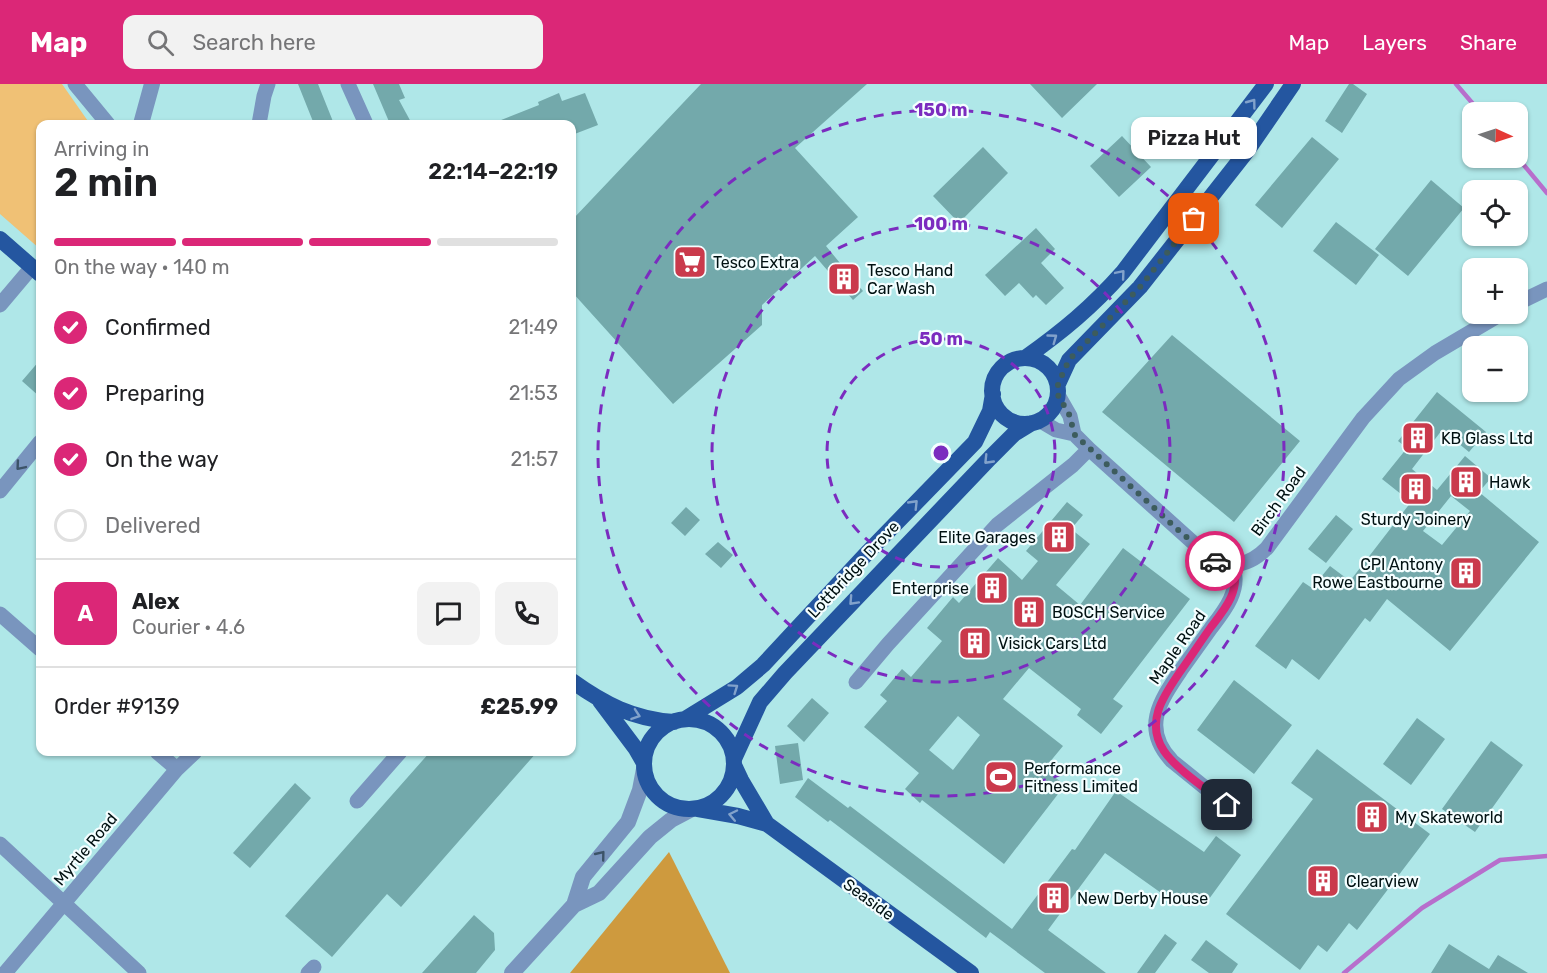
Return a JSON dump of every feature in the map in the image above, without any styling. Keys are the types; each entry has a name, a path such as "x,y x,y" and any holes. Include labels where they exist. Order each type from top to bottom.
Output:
{"main road":[{"path":"1025,358 1081,316 1107,290 1266,84"},
{"path":"1058,389 1053,373 1046,365 1036,359 1025,358 1009,362 1001,369 996,377 993,394 995,403 1006,417 1023,423 1036,422 1048,414 1055,405 1058,389 1069,360 1140,287 1247,151 1293,84"},
{"path":"0,239 36,271"},
{"name":"Lottbridge Drove","path":"680,720 737,687 763,664 975,442 990,411 993,394"},
{"name":"Lottbridge Drove","path":"734,762 760,702 785,673 1014,434 1036,422"},
{"path":"576,684 600,700 644,718 696,719 718,729 731,748 734,762 732,778 726,790 717,800 694,809 674,807 663,801 647,781 644,766 636,749 600,700"},
{"path":"644,766 648,746 657,733 663,727 680,720"},
{"name":"Seaside","path":"734,762 741,780 767,824"},
{"name":"Seaside","path":"694,809 738,816 767,824 971,973"}],"street":[{"path":"75,84 105,120"},
{"path":"142,120 152,84"},
{"path":"261,120 268,84"},
{"path":"348,84 364,120"},
{"path":"0,305 36,271"},
{"path":"1528,298 1547,289"},
{"name":"Birch Road","path":"1233,566 1251,560 1267,548 1363,418 1399,379 1435,353 1484,324"},
{"path":"1058,389 1070,416 1074,434"},
{"path":"1036,422 1074,434 1208,556 1233,566"},
{"path":"0,491 36,447"},
{"path":"856,682 998,525 1073,465 1089,449"},
{"name":"Maple Road","path":"1233,566 1235,583 1229,602 1165,694 1157,711 1156,729 1162,749 1172,761 1245,820"},
{"path":"0,614 36,646"},
{"path":"162,756 177,769"},
{"name":"Myrtle Road","path":"5,973 177,769 191,756"},
{"path":"357,801 396,756"},
{"path":"574,905 583,878 628,822 640,790 644,766"},
{"path":"512,973 574,905 599,892 650,837 671,820 694,809"},
{"path":"0,844 139,973"}],"shaded area":[{"path":"0,84 62,84 87,120 36,120 36,246 0,214"},
{"path":"669,852 730,973 570,973"}],"building":[{"path":"298,84 318,84 332,120 312,120"},
{"path":"373,84 399,84 405,98 399,100 410,120 388,120"},
{"name":"Tesco Extra","path":"701,84 867,84 795,148 858,217 826,246 863,291 853,300 815,256 762,305 762,325 673,404 576,296 576,216"},
{"path":"1030,84 1097,84 1062,118"},
{"path":"1349,84 1353,84 1367,94 1342,133 1325,121"},
{"path":"559,93 562,101 585,93 598,125 576,133 576,120 501,120 539,105 538,102"},
{"path":"1122,136 1151,167 1119,197 1090,166"},
{"path":"1312,137 1339,159 1282,228 1255,205"},
{"path":"983,147 1008,173 959,223 933,196"},
{"path":"1431,180 1462,206 1462,210 1408,276 1375,249"},
{"path":"1336,222 1379,255 1356,285 1313,251"},
{"path":"1036,228 1055,249 1041,263 1064,288 1046,305 1036,295 1033,298 1019,283 1005,296 985,275"},
{"path":"1172,335 1300,441 1234,522 1102,412"},
{"path":"36,365 36,393 22,381"},
{"path":"1437,392 1486,432 1469,452 1442,430 1412,469 1437,490 1465,456 1491,478 1479,492 1539,542 1450,651 1387,599 1370,622 1365,618 1319,680 1292,659 1286,669 1255,646 1303,582 1312,588 1330,566 1350,581 1411,502 1382,479 1407,448 1398,441","holes":["1451,496 1470,511 1442,545 1423,531"]},
{"path":"1067,502 1083,515 1071,529 1090,544 1056,585 1080,605 1123,548 1190,599 1113,699 1123,706 1101,734 1077,715 1081,709 1029,668 1003,699 1063,746 1044,769 1065,785 1004,864 922,800 920,803 905,789 919,773 864,727 887,701 880,695 902,669 911,677 942,641 927,628 953,597 959,603 998,558 1022,580 1038,561 1026,551","holes":["958,716 980,735 953,770 929,750"]},
{"path":"686,507 700,520 685,536 671,523"},
{"path":"1336,515 1353,529 1326,563 1308,549"},
{"path":"718,542 733,555 721,568 705,554"},
{"path":"1234,680 1292,725 1254,774 1197,730"},
{"path":"812,698 829,713 804,742 787,726"},
{"path":"1417,718 1445,739 1411,785 1383,764"},
{"path":"1491,741 1523,765 1475,832 1442,809"},
{"path":"798,743 803,780 780,784 775,746"},
{"path":"1317,749 1430,834 1357,930 1349,923 1327,952 1318,945 1300,970 1226,914 1313,799 1291,783"},
{"path":"426,756 533,756 401,907 387,894 332,957 285,916"},
{"path":"808,778 848,808 850,806 1012,929 1072,849 1075,850 1116,791 1204,852 1216,836 1241,855 1209,899 1203,894 1189,907 1167,891 1164,895 1105,853 1048,930 1106,973 1045,973 990,932 986,938 830,820 828,822 795,797"},
{"path":"295,783 311,798 250,868 233,853"},
{"path":"474,915 494,933 495,950 476,973 422,973"},
{"path":"1165,934 1177,943 1155,973 1137,973"},
{"path":"1206,940 1238,964 1232,973 1209,973 1191,960"},
{"path":"1449,944 1489,969 1498,955 1528,973 1431,973"}],"waterway":[{"path":"1456,84 1471,102"},
{"path":"1526,168 1547,193"},
{"path":"1344,973 1422,908 1500,860 1547,856"}],"way so far":[{"path":"1194,219 1140,287 1069,360 1058,384 1058,395 1070,416 1074,434 1131,488 1215,561"}],"place":[{"name":"Pizza Hut","path":"1194,219"},
{"name":"Tesco Extra","path":"690,262"},
{"name":"Tesco Hand Car Wash","path":"844,279"},
{"name":"KB Glass Ltd","path":"1418,438"},
{"name":"Hawk","path":"1466,482"},
{"name":"Sturdy Joinery","path":"1416,489"},
{"name":"Elite Garages","path":"1059,537"},
{"name":"CPI Antony Rowe Eastbourne","path":"1466,573"},
{"name":"Enterprise","path":"992,588"},
{"name":"BOSCH Service","path":"1029,612"},
{"name":"Visick Cars Ltd","path":"975,643"},
{"name":"Performance Fitness Limited","path":"1001,777"},
{"name":"My Skateworld","path":"1372,817"},
{"name":"Clearview","path":"1323,881"},
{"name":"New Derby House","path":"1054,898"}],"route":[{"path":"1215,561 1233,566 1236,574 1233,592 1224,612 1211,627 1160,702 1155,720 1158,740 1172,761 1227,805"}]}
